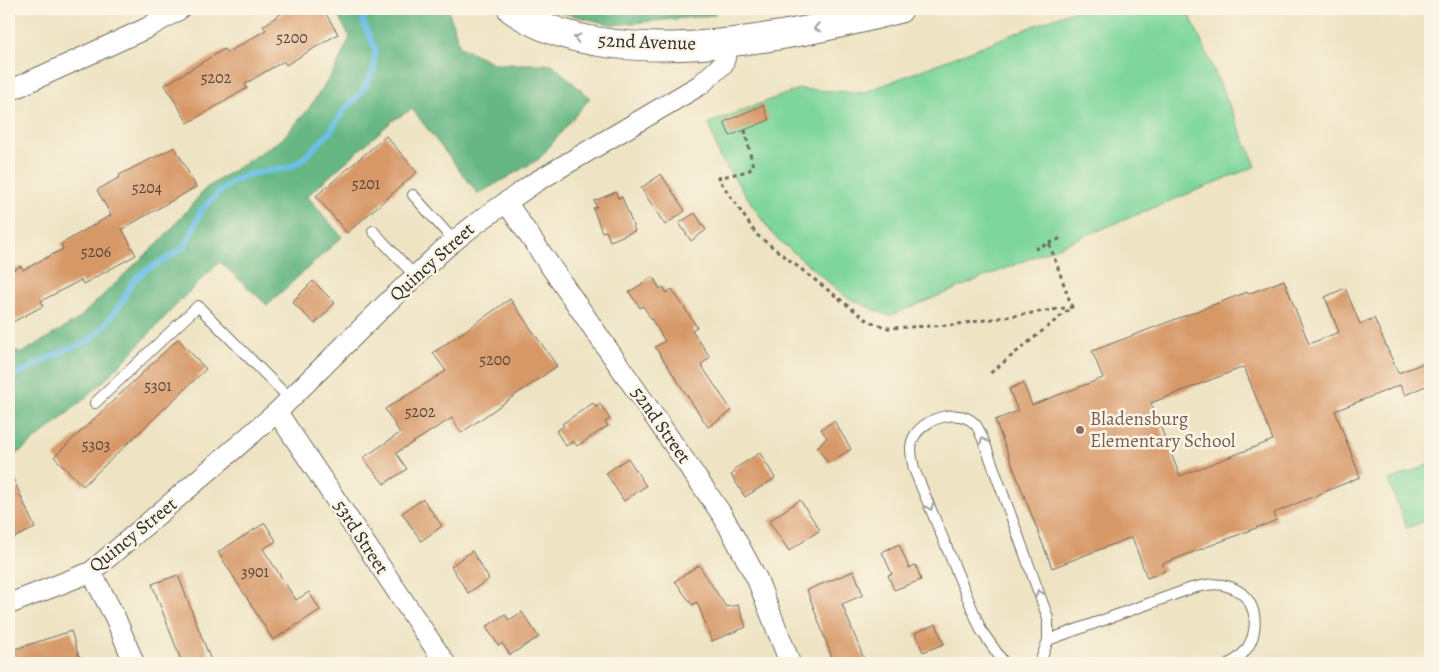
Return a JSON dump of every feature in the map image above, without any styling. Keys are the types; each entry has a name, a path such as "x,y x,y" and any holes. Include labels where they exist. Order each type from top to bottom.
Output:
{"street":[{"path":"9,91 147,28 180,9"},
{"name":"52nd Avenue","path":"512,9 554,31 596,42 647,46 730,42"},
{"path":"730,42 820,27 899,9"},
{"name":"Quincy Street","path":"9,604 91,572 283,405 415,276 454,241 534,183 700,85 723,64 730,42"},
{"name":"52nd Street","path":"506,202 723,516 756,579 790,663"},
{"name":"53rd Street","path":"283,405 444,663"},
{"path":"91,572 115,617 134,663"}],"lane":[{"path":"413,195 454,241"},
{"path":"374,231 415,276"},
{"path":"95,403 198,306 283,405"},
{"path":"1004,663 981,630 914,469 910,450 915,436 928,423 947,415 962,416 976,425 986,447 1048,618 1048,640 1040,663"},
{"path":"1048,640 1192,588 1213,584 1231,587 1240,592 1249,602 1254,614 1255,629 1248,648 1230,663"}],"path":[{"path":"745,130 753,167 748,171 718,178 758,235 868,322 888,328 952,325 1072,307"},
{"path":"1035,249 1062,238"},
{"path":"1049,243 1072,307"},
{"path":"988,375 1072,307"}],"green space":[{"path":"334,9 448,9 460,47 496,64 552,64 590,98 539,159 478,194 412,109 392,121 307,196 342,237 267,305 220,262 96,389 9,460 9,349 22,353 77,320 168,233 206,188 282,139 307,111 336,68 350,37"},
{"path":"546,9 715,9 715,15 613,25"},
{"path":"1077,9 1187,9 1256,166 889,316 846,297 773,235 719,156 709,123 799,89 863,93"},
{"path":"1430,464 1430,519 1407,528 1388,481"}],"building":[{"path":"288,9 323,9 338,34 286,65 284,61 265,72 245,84 247,88 188,123 165,85 224,49 227,53 266,30 263,26"},
{"path":"763,105 769,120 730,136 724,122"},
{"path":"386,136 417,172 347,233 316,196"},
{"path":"175,147 196,187 122,229 136,255 83,284 81,280 41,301 43,306 9,324 9,272 21,266 23,270 63,249 61,244 111,215 97,190 120,177 119,175"},
{"path":"661,174 685,211 665,225 641,188"},
{"path":"616,192 618,198 622,197 635,231 610,241 606,231 602,232 593,208 597,207 594,201"},
{"path":"695,213 706,230 691,241 679,223"},
{"path":"653,277 660,289 663,287 667,293 672,289 697,327 692,330 710,357 701,365 732,411 708,427 655,347 665,341 643,306 640,308 629,292"},
{"name":"Bladensburg Elementary School","path":"1284,280 1309,344 1339,332 1325,297 1345,288 1360,324 1374,318 1398,373 1424,363 1430,377 1430,384 1405,395 1400,385 1335,411 1360,477 1274,513 1277,520 1162,564 1165,571 1147,578 1132,537 1052,568 995,420 1018,411 1009,389 1023,383 1032,405 1103,378 1092,351 1247,292 1248,294","holes":["1244,367 1273,440 1180,476 1151,403"]},
{"path":"313,281 335,303 315,324 292,302"},
{"path":"510,299 557,366 461,433 452,418 396,453 407,469 384,484 363,458 400,433 385,409 446,371 433,353"},
{"path":"178,339 206,369 83,486 54,457"},
{"path":"593,403 596,407 600,404 610,419 605,422 608,426 577,446 573,441 566,446 556,431 564,426 562,424"},
{"path":"834,421 851,449 828,463 817,447 827,438 821,429"},
{"path":"760,453 775,478 745,497 731,475 735,472 734,469"},
{"path":"628,458 646,486 624,501 606,473"},
{"path":"9,469 35,528 9,540"},
{"path":"423,499 442,526 421,541 402,513"},
{"path":"800,500 820,530 789,551 769,521"},
{"path":"265,523 276,541 263,549 296,600 309,592 320,610 273,640 218,552"},
{"path":"899,544 909,568 916,565 921,580 894,590 888,575 892,574 882,552"},
{"path":"472,551 489,579 468,593 451,566"},
{"path":"699,565 726,607 738,605 746,627 712,641 697,602 692,605 675,581"},
{"path":"854,571 863,595 842,604 864,659 854,663 834,663 807,590"},
{"path":"178,575 212,663 182,663 152,584"},
{"path":"522,612 539,637 510,655 502,643 499,646 486,627 505,614 509,620"},
{"path":"936,624 944,644 923,652 915,633"},
{"path":"71,631 81,663 9,663 9,651"}],"waterway":[{"path":"9,378 65,350 89,341 106,324 122,302 133,281 143,272 184,248 202,209 218,193 235,180 250,174 291,167 304,158 330,132 344,110 362,92 374,69 375,49 364,24 363,9"}],"place":[{"name":"Bladensburg Elementary School","path":"1080,430"}]}
